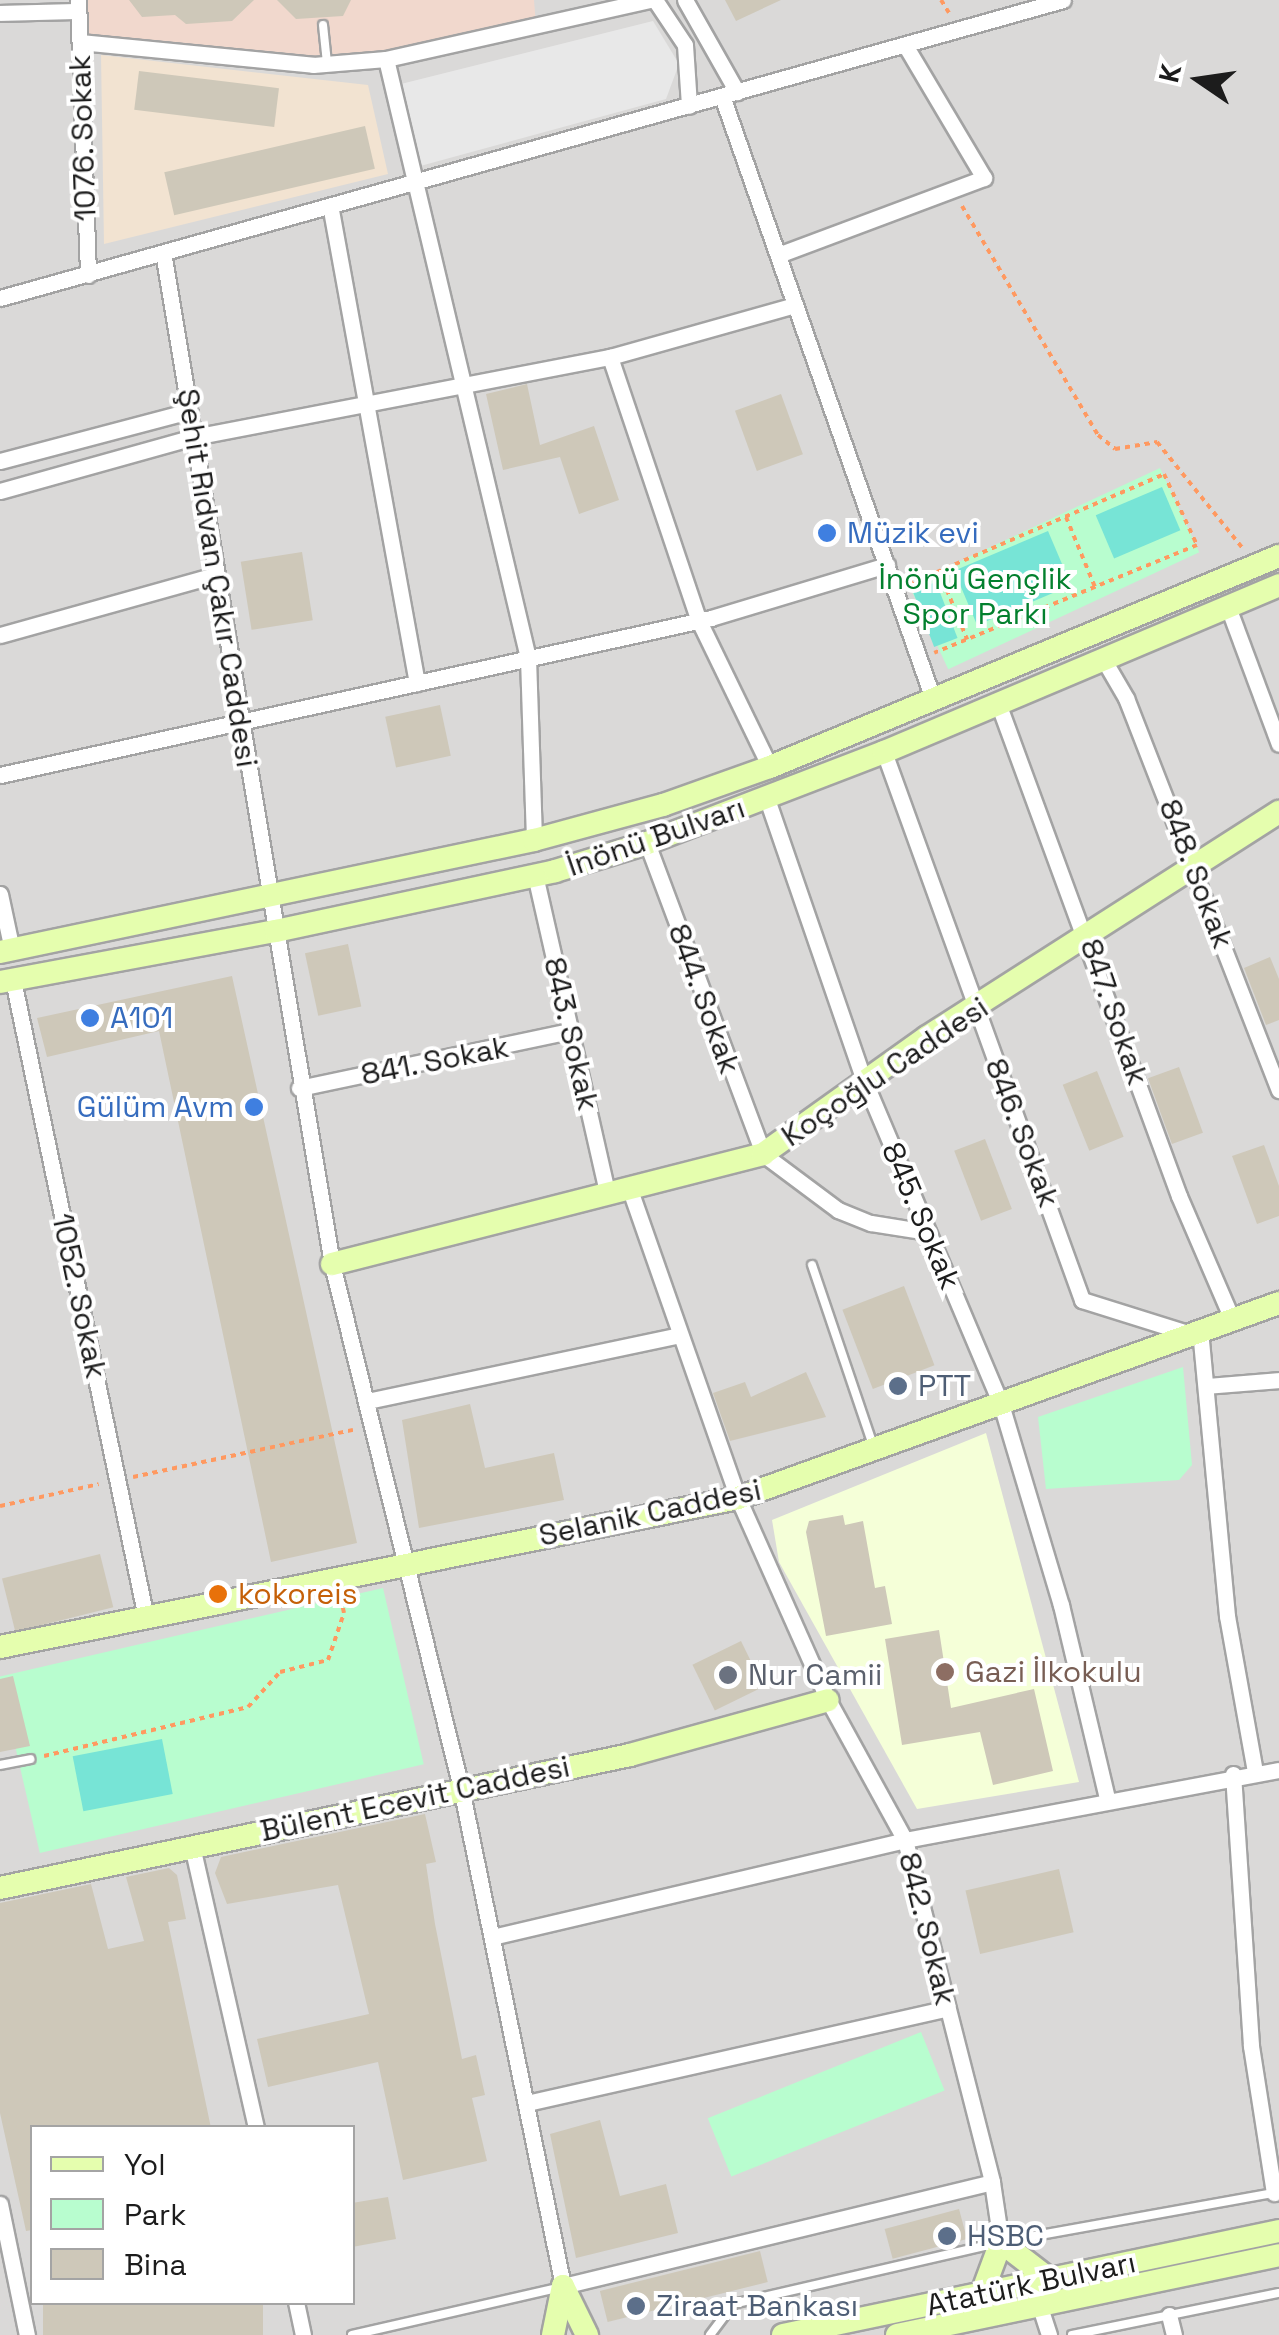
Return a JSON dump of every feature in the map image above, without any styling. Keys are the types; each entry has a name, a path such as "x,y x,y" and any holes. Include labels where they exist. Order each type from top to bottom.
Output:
{"main road":[{"name":"İnönü Bulvarı","path":"6,951 534,840 770,767 932,696 1279,556"},
{"name":"İnönü Bulvarı","path":"6,981 276,931 535,875 647,843 768,799 1105,662 1279,585"},
{"name":"Koçoğlu Caddesi","path":"332,1264 764,1154 818,1120 864,1080 1195,871 1279,812"},
{"name":"Selanik Caddesi","path":"0,1647 146,1613 404,1566 738,1498 1192,1331 1279,1303"},
{"name":"Bülent Ecevit Caddesi","path":"0,1888 630,1755 828,1700"},
{"name":"Atatürk Bulvarı","path":"784,2335 1279,2232"},
{"path":"982,2293 1001,2242 1049,2279"},
{"name":"Atatürk Bulvarı","path":"897,2335 1279,2255"},
{"path":"554,2335 563,2286"},
{"path":"563,2286 586,2335"}],"street":[{"path":"80,42 326,64 386,59 653,0 685,46 689,106"},
{"path":"685,0 729,94 778,256 932,696"},
{"path":"0,298 164,258 1063,0"},
{"path":"0,14 78,5"},
{"name":"1076. Sokak","path":"78,5 88,275"},
{"path":"778,256 984,178 904,45"},
{"path":"386,59 528,658 534,840"},
{"path":"331,210 417,682"},
{"name":"Şehit Rıdvan Çakır Caddesi","path":"164,258 332,1264 461,1788 563,2286"},
{"path":"0,491 194,437 465,381 610,357 796,305"},
{"path":"610,357 699,621 770,767"},
{"path":"0,461 189,411"},
{"path":"0,774 699,621 887,565"},
{"path":"0,635 215,575"},
{"path":"1228,608 1279,744"},
{"name":"848. Sokak","path":"1105,662 1126,698 1279,1090"},
{"name":"847. Sokak","path":"998,704 1088,939 1179,1196 1232,1319"},
{"name":"846. Sokak","path":"884,752 974,1010 1082,1300 1192,1331"},
{"name":"845. Sokak","path":"768,799 864,1080 1001,1404 1061,1605 1107,1798"},
{"name":"844. Sokak","path":"647,843 764,1154"},
{"name":"843. Sokak","path":"535,875 570,1031 618,1190"},
{"path":"0,894 6,951"},
{"name":"1052. Sokak","path":"6,981 146,1613"},
{"name":"841. Sokak","path":"300,1088 570,1031"},
{"path":"764,1154 838,1210 870,1223 928,1232"},
{"name":"842. Sokak","path":"618,1190 678,1335 738,1498 828,1700 905,1840 992,2182 1001,2242"},
{"path":"1192,1331 1206,1386 1227,1616 1254,1770"},
{"path":"367,1401 678,1335"},
{"path":"1206,1386 1279,1380"},
{"path":"492,1938 905,1840 1254,1770 1279,1770"},
{"path":"1233,1774 1251,2046 1277,2192"},
{"path":"192,1846 255,2125"},
{"path":"527,2102 947,2008"},
{"path":"563,2286 992,2182"},
{"path":"0,2204 27,2335"},
{"path":"1039,2304 1049,2335"},
{"path":"297,2305 303,2335"},
{"path":"1169,2315 1174,2335"}],"lane":[{"path":"323,26 326,64"},
{"path":"812,1265 874,1450"},
{"path":"0,1765 30,1759"},
{"path":"710,2335 733,2304 1001,2242 1277,2192"},
{"path":"352,2335 563,2286"},
{"path":"1072,2335 1279,2293"}],"path":[{"path":"952,190 1098,435 1115,450 1157,442 1257,566"},
{"path":"895,590 1164,474 1197,545 919,658"},
{"path":"1066,516 1095,587"},
{"path":"939,571 967,639"},
{"path":"230,1457 372,1426"},
{"path":"30,1759 248,1707 280,1672 328,1660 344,1613 336,1578"}],"shaded area":[{"path":"0,0 1279,0 1279,2335 0,2335"},
{"path":"78,0 534,0 536,26 313,65 80,42"},
{"path":"653,21 679,64 666,99 413,168 393,86"},
{"path":"101,55 368,85 388,174 104,244"},
{"name":"Gazi İlkokulu","path":"986,1433 1079,1782 917,1809 779,1562 772,1520"}],"green space":[{"name":"İnönü Gençlik Spor Parkı","path":"1160,468 1199,552 948,669 909,585"},
{"path":"1162,487 1180,530 1114,558 1096,515"},
{"path":"1048,531 1071,585 977,625 954,571"},
{"path":"936,582 958,638 934,647 913,591"},
{"path":"1183,1367 1192,1465 1179,1480 1046,1489 1038,1417"},
{"path":"383,1588 424,1764 40,1853 0,1676"},
{"path":"162,1739 173,1794 83,1811 73,1756"},
{"path":"921,2032 945,2090 731,2177 708,2118"}],"building":[{"path":"129,0 254,0 232,21 186,24 175,15 142,17"},
{"path":"277,0 351,0 343,16 296,19"},
{"path":"725,0 781,0 736,21"},
{"path":"139,71 279,88 274,127 134,110"},
{"path":"365,126 375,169 174,215 164,172"},
{"path":"527,384 540,445 594,426 619,500 579,514 560,457 503,470 486,394"},
{"path":"781,394 803,454 757,471 735,411"},
{"path":"302,552 313,620 252,630 241,562"},
{"path":"440,705 451,756 396,768 385,717"},
{"path":"348,944 361,1007 318,1016 305,953"},
{"path":"1270,957 1279,979 1279,1020 1266,1025 1244,968"},
{"path":"232,976 357,1543 271,1562 159,1031 47,1057 37,1018"},
{"path":"1179,1067 1203,1133 1172,1144 1148,1078"},
{"path":"1097,1071 1124,1137 1089,1151 1063,1085"},
{"path":"985,1139 1012,1209 981,1221 954,1151"},
{"path":"1264,1145 1279,1186 1279,1216 1257,1224 1232,1156"},
{"path":"904,1286 934,1365 873,1389 842,1310"},
{"path":"806,1372 826,1417 730,1441 713,1393 745,1382 751,1397"},
{"path":"470,1404 485,1468 554,1453 564,1500 419,1528 402,1420"},
{"path":"843,1515 845,1525 863,1521 875,1588 885,1586 892,1624 826,1636 806,1532 809,1521"},
{"path":"100,1554 113,1607 15,1632 2,1578"},
{"path":"939,1630 951,1708 1034,1689 1053,1771 993,1785 980,1732 902,1745 885,1639"},
{"name":"Nur Camii","path":"741,1641 763,1687 715,1711 692,1665"},
{"path":"13,1676 30,1746 0,1752 0,1679"},
{"path":"425,1814 436,1862 426,1864 435,1924 462,2059 476,2055 485,2095 472,2098 487,2161 403,2180 378,2062 268,2087 257,2039 369,2014 338,1885 227,1904 215,1873 221,1857"},
{"path":"169,1868 177,1875 186,1919 168,1922 210,2125 30,2125 30,2230 26,2231 0,2113 0,1903 91,1884 108,1949 144,1941 126,1877"},
{"path":"1059,1869 1074,1932 980,1954 965,1891"},
{"path":"600,2120 620,2196 666,2184 678,2233 576,2258 550,2134"},
{"path":"388,2197 396,2239 355,2246 355,2202"},
{"path":"959,2209 967,2239 893,2259 885,2229"},
{"path":"760,2251 768,2282 608,2322 600,2291"},
{"path":"43,2305 263,2305 263,2335 43,2335"}],"place":[{"name":"Müzik evi","path":"827,533"},
{"name":"A101","path":"90,1018"},
{"name":"Gülüm Avm","path":"254,1107"},
{"name":"PTT","path":"898,1386"},
{"name":"kokoreis","path":"218,1594"},
{"name":"Gazi İlkokulu","path":"945,1672"},
{"name":"Nur Camii","path":"728,1675"},
{"name":"HSBC","path":"947,2236"},
{"name":"Ziraat Bankası","path":"636,2306"}]}
